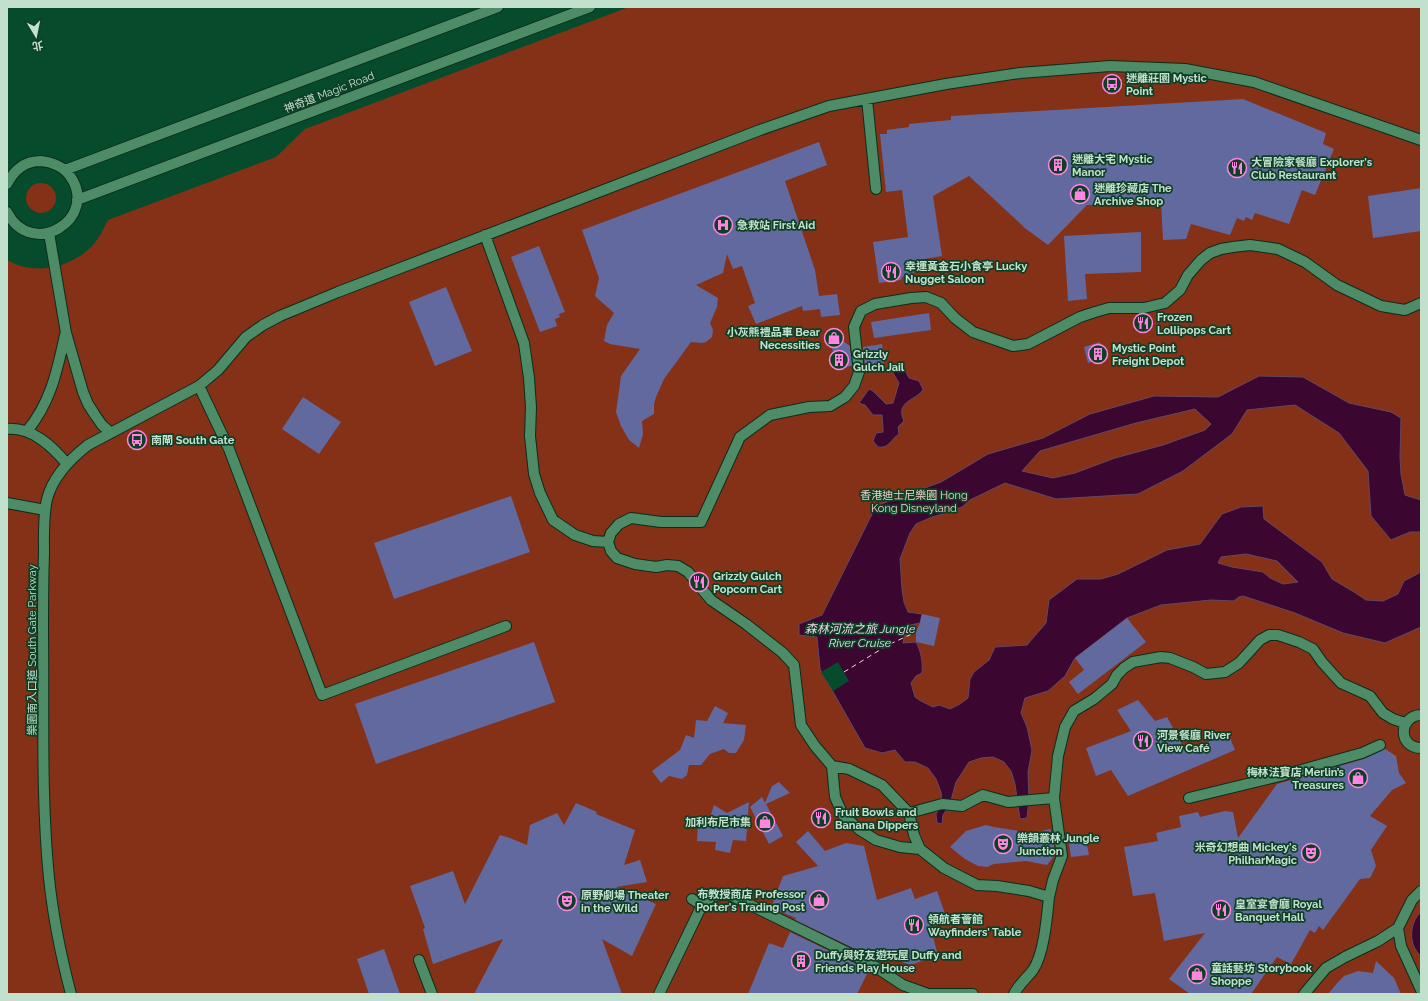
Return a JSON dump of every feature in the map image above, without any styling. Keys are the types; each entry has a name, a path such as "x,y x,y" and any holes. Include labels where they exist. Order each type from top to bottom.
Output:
{"street":[{"name":"神奇道 Magic Road","path":"65,170 498,7"},
{"name":"神奇道 Magic Road","path":"77,200 590,7"},
{"name":"樂園南入口道 South Gate Parkway","path":"71,994 54,919 46,840 43,636 44,518 47,500 53,485 67,464 76,454 88,445 199,386 218,370 246,336 280,316 760,130 829,106 946,84 1020,73 1110,66 1185,68 1254,82 1421,140"},
{"path":"867,99 876,189"},
{"path":"7,184 14,173 20,168 32,163 51,163 65,170 69,175 76,187 77,200 76,208 69,221 63,227 49,233 35,234 21,229 11,219 7,212"},
{"path":"49,233 66,333 83,392 88,404 102,425 111,433"},
{"path":"486,235 524,344 529,378 531,408 530,436 534,474 540,493 553,520 575,534 593,541 608,542"},
{"path":"920,849 900,847 876,840 860,830 843,814 835,797 832,766 815,746 801,725 794,665 784,653 711,600 688,572 678,566 667,564 656,567 634,564 617,558 611,551 608,542 611,533 619,524 631,518 661,522 701,522 740,437 770,415 809,407 830,406 845,397 854,386 859,372 854,327 861,311 875,304 926,297 941,303 955,318 973,332 1013,346 1028,344 1080,317 1095,312 1109,308 1144,308 1165,303 1180,290 1188,274 1210,253 1233,246 1250,245 1278,249 1305,262 1337,285 1381,306 1405,310 1421,303"},
{"path":"27,431 38,416 51,391 66,333"},
{"path":"199,386 229,449 322,695 506,626"},
{"path":"7,429 14,428 27,431 46,442 67,464"},
{"path":"7,503 45,510"},
{"path":"1014,994 1017,988 1033,969 1039,956 1046,922 1049,897 1062,856 1054,798 1058,756 1065,727 1074,711 1094,699 1112,684 1117,675 1124,668 1133,662 1148,658 1161,657 1170,658 1206,674 1225,672 1239,663 1260,640 1268,635 1278,635 1300,642 1313,649 1322,662 1341,683 1370,696 1383,713 1393,719 1406,723"},
{"path":"1421,715 1414,716 1406,723 1404,734 1405,739 1412,746 1421,748"},
{"path":"1189,798 1288,774 1362,753 1380,745"},
{"path":"832,766 849,769 882,785 909,813 914,835 920,849 944,868 977,885 997,886 1028,891 1049,897"},
{"path":"909,813 942,804 962,806 983,795 1008,802 1054,798"},
{"path":"1304,994 1326,968 1378,941 1398,928 1412,900 1421,891"},
{"path":"659,994 702,905 713,896 728,894 871,964 903,985 928,994 973,994"},
{"path":"692,899 702,905"},
{"path":"1398,928 1401,946 1421,990"},
{"path":"419,960 432,994"},
{"path":"1411,969 1421,973"}],"green space":[{"name":"香港迪士尼樂園 Hong Kong Disneyland","path":"629,7 1421,7 1421,994 7,994 7,260 29,268 62,265 73,260 91,247 99,238 108,220 276,157 305,129"},
{"path":"41,183 52,187 56,198 52,209 41,213 30,209 26,198 30,187"}],"water":[{"path":"901,368 905,370 909,378 919,381 923,389 921,393 908,401 902,409 904,421 898,427 899,434 885,447 878,447 873,441 876,433 883,432 882,415 873,415 865,405 859,403 869,389 886,404 893,403 899,383 893,373 896,369"},
{"name":"森林河流之旅 Jungle River Cruise","path":"1259,376 1303,377 1349,403 1391,412 1401,418 1401,474 1405,495 1421,500 1421,532 1410,532 1391,540 1371,516 1368,471 1339,433 1295,405 1247,410 1232,434 1183,471 1138,494 1056,499 1005,483 970,500 962,507 916,524 910,533 900,559 902,589 904,602 908,612 922,614 920,623 906,626 903,643 916,642 921,657 922,673 916,676 911,683 915,697 933,707 939,705 950,709 960,704 968,698 970,679 974,672 989,660 995,647 1027,645 1046,623 1049,600 1077,579 1101,579 1118,574 1167,550 1200,544 1222,514 1241,507 1263,506 1264,519 1322,562 1332,579 1366,600 1383,601 1398,594 1404,581 1421,572 1421,627 1385,643 1343,633 1295,613 1243,596 1234,601 1211,600 1161,605 1127,618 1075,658 1065,676 1048,691 1025,698 1021,713 1027,727 1032,750 1028,772 1029,800 1027,818 1020,819 1015,784 1011,771 1004,762 993,757 981,758 969,762 956,782 950,804 943,815 942,824 937,823 936,814 942,804 941,792 936,779 928,768 915,762 905,762 895,750 882,753 865,748 820,669 817,637 799,635 799,624 822,615 876,506 941,482 988,454 1043,438 1090,414 1154,396 1218,397","holes":["1195,409 1211,424 1205,430 1163,445 1115,458 1075,473 1053,478 1022,471 1040,451 1136,423","1246,554 1277,561 1298,582 1283,584 1270,578 1263,572 1218,563 1221,557"]},
{"path":"1421,912 1421,956 1412,940 1412,928"}],"pier":[{"path":"838,662 849,681 833,691 821,672"}],"building":[{"path":"1243,99 1326,133 1323,144 1334,149 1315,195 1302,190 1289,224 1255,213 1252,220 1246,217 1244,221 1237,218 1230,235 1191,224 1186,239 1163,240 1161,202 1087,205 1048,245 1026,229 969,176 933,196 942,256 912,261 914,275 903,276 901,280 879,283 873,242 908,237 902,190 886,192 880,134 887,134 887,130 909,127 909,124 951,120 951,116"},
{"path":"819,142 827,165 785,181 815,270 819,296 837,294 840,315 821,317 820,309 803,311 802,306 756,324 748,306 755,303 742,266 733,269 727,254 723,273 696,285 718,298 717,307 710,323 713,330 712,337 706,342 702,343 691,342 664,379 654,404 654,414 642,421 643,434 639,448 629,440 621,426 616,412 621,376 640,349 610,344 604,341 607,325 614,313 595,296 599,278 582,230"},
{"path":"1421,188 1421,231 1373,238 1368,196"},
{"path":"1141,232 1141,272 1085,274 1087,299 1068,301 1064,236"},
{"path":"539,246 565,312 559,314 560,317 555,319 557,326 540,332 511,257"},
{"path":"446,287 472,351 435,366 409,302"},
{"path":"929,313 931,330 874,338 871,322"},
{"path":"830,332 850,346 852,366 835,368"},
{"name":"Mystic Point Freight Depot","path":"1100,342 1105,358 1088,363 1084,347"},
{"path":"882,344 884,363 869,365 869,363 865,364 863,347"},
{"path":"303,397 341,422 319,454 282,429"},
{"path":"511,496 530,552 394,599 374,543"},
{"path":"922,614 940,618 934,646 916,642 916,632"},
{"path":"1127,618 1146,642 1078,694 1069,682 1084,670 1075,658"},
{"path":"534,642 555,702 376,764 355,704"},
{"name":"河景餐廳 River View Café","path":"1138,700 1155,721 1167,717 1186,752 1228,733 1235,750 1128,796 1111,770 1096,776 1086,748 1131,731 1117,710"},
{"path":"715,706 728,713 723,723 746,725 744,740 736,753 729,753 724,749 710,754 701,765 689,765 687,775 682,779 669,776 661,783 652,771 680,750 686,735 694,738 696,720 707,721"},
{"path":"1385,749 1396,756 1399,773 1406,783 1392,790 1370,816 1387,826 1371,850 1376,866 1370,878 1360,879 1323,930 1319,926 1315,933 1310,930 1291,964 1277,957 1251,994 1190,994 1169,979 1205,933 1164,941 1155,893 1133,896 1124,847 1158,841 1156,833 1181,827 1179,816 1198,812 1200,817 1225,811 1233,812 1238,838 1277,784 1364,759"},
{"path":"779,782 790,793 766,804 783,836 769,844 750,807 762,797 765,803 772,786"},
{"path":"749,802 746,841 733,840 730,853 715,850 716,842 697,841 698,826 710,827 711,814 714,805 727,813"},
{"name":"原野劇場 Theater in the Wild","path":"576,803 597,812 596,814 635,830 624,865 640,860 647,882 616,887 656,904 632,956 602,939 622,994 474,994 503,939 433,964 423,929 425,928 410,886 453,871 465,904 500,835 527,845 530,825 557,813 564,825"},
{"name":"樂韻叢林 Jungle Junction","path":"986,825 1034,833 1050,829 1053,836 1055,855 1047,865 1026,861 994,864 987,867 978,866 965,859 950,847 966,831"},
{"name":"布教授商店 Professor Porter's Trading Post","path":"808,831 825,851 846,843 864,846 877,900 911,888 915,899 937,891 948,922 930,927 938,955 911,965 877,954 874,958 795,920 796,918 771,908 783,876 818,866 796,842"},
{"path":"1086,840 1089,855 1071,857 1069,843"},
{"name":"Duffy與好友遊玩屋 Duffy and Friends Play House","path":"790,932 869,970 857,994 748,994 769,943 783,948"},
{"path":"384,949 400,994 369,994 357,959"},
{"path":"1376,961 1394,978 1401,994 1328,994 1344,976 1358,971 1373,973"}],"ferry route":[{"path":"844,672 888,645 916,632"}],"place":[{"name":"迷離莊園 Mystic Point","path":"1112,84"},
{"name":"迷離大宅 Mystic Manor","path":"1058,165"},
{"name":"大冒險家餐廳 Explorer's Club Restaurant","path":"1237,168"},
{"name":"迷離珍藏店 The Archive Shop","path":"1080,194"},
{"name":"急救站 First Aid","path":"723,225"},
{"name":"幸運黃金石小食亭 Lucky Nugget Saloon","path":"891,272"},
{"name":"Frozen Lollipops Cart","path":"1143,323"},
{"name":"小灰熊禮品車 Bear Necessities","path":"834,338"},
{"name":"Mystic Point Freight Depot","path":"1098,354"},
{"name":"Grizzly Gulch Jail","path":"839,360"},
{"name":"南閘 South Gate","path":"137,440"},
{"name":"Grizzly Gulch Popcorn Cart","path":"699,582"},
{"name":"河景餐廳 River View Café","path":"1143,741"},
{"name":"梅林法寶店 Merlin’s Treasures","path":"1358,778"},
{"name":"Fruit Bowls and Banana Dippers","path":"821,818"},
{"name":"加利布尼市集","path":"765,822"},
{"name":"樂韻叢林 Jungle Junction","path":"1003,844"},
{"name":"米奇幻想曲 Mickey's PhilharMagic","path":"1311,853"},
{"name":"布教授商店 Professor Porter's Trading Post","path":"819,900"},
{"name":"原野劇場 Theater in the Wild","path":"567,901"},
{"name":"皇室宴會廳 Royal Banquet Hall","path":"1221,910"},
{"name":"領航者薈館 Wayfinders' Table","path":"914,925"},
{"name":"Duffy與好友遊玩屋 Duffy and Friends Play House","path":"801,961"},
{"name":"童話藝坊 Storybook Shoppe","path":"1197,974"}]}
